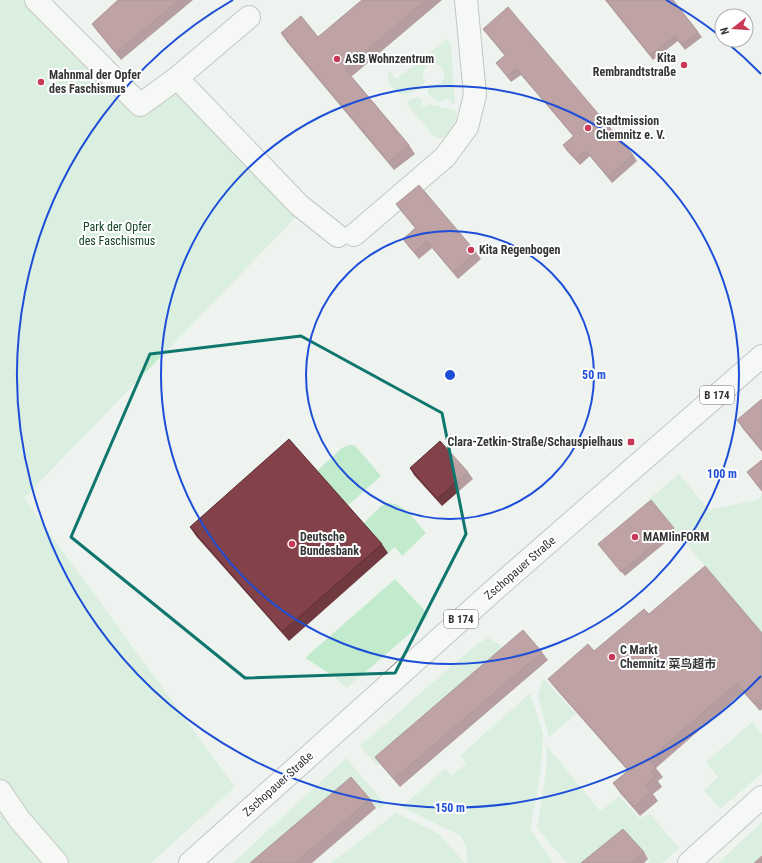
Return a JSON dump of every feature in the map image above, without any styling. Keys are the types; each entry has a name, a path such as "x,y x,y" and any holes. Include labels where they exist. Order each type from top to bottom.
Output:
{"main road":[{"path":"36,0 140,105 177,78 249,17"},
{"path":"177,78 299,205 346,236 444,157 468,127 475,95 466,0"},
{"name":"Zschopauer Straße","path":"190,863 494,590 762,356"},
{"path":"0,791 19,820 57,863"},
{"path":"689,863 762,797"}],"highlighted area":[{"path":"301,336 442,413 466,534 395,673 245,678 71,537 150,354"}],"green space":[{"name":"Park der Opfer des Faschismus","path":"0,0 22,0 42,18 138,118 174,89 301,212 24,498 235,787 151,863 0,863"},
{"path":"447,39 451,44 455,104 451,103 450,99 443,99 443,102 437,102 428,94 428,88 431,84 433,86 441,83 445,75 441,67 435,64 429,64 423,71 423,78 426,81 419,88 407,94 396,92 393,89 388,78 389,70 396,79"},
{"path":"417,97 423,100 421,104 425,108 429,104 455,110 457,114 455,122 447,134 440,138 436,138 406,104 409,100"},
{"path":"349,445 354,445 381,476 347,506 317,471 342,448"},
{"path":"679,474 709,510 756,500 762,495 762,635 649,499"},
{"path":"388,503 405,509 426,533 402,556 395,547 388,553 363,524 381,506"},
{"path":"395,579 430,616 347,688 335,677 305,658"},
{"path":"488,638 499,644 507,654 378,766 360,746 477,644"},
{"path":"543,678 576,714 549,737 538,696"},
{"path":"530,693 543,734 541,770 530,829 553,863 467,863 466,847 461,836 402,807 445,769 451,776 466,764 461,755"},
{"path":"752,722 762,734 762,773 720,809 704,790 718,777 706,762"},
{"path":"547,746 600,811 619,796 639,818 650,814 679,848 662,863 647,863 650,860 628,834 609,849 587,863 567,863 537,828 546,772"},
{"path":"346,758 385,804 379,809 355,782 261,863 233,863"},
{"path":"396,813 439,834 465,863 331,863"},
{"path":"762,822 762,863 718,863"}],"building":[{"path":"118,0 179,0 116,53 92,24"},
{"path":"362,0 426,0 345,69 409,145 389,162 281,33 301,16 318,37"},
{"path":"606,0 673,0 698,32 682,45 675,36 650,55"},
{"path":"508,7 633,155 608,177 586,151 576,159 563,145 574,136 517,69 507,76 496,63 505,55 483,29"},
{"path":"419,185 476,252 453,272 427,241 414,252 403,239 416,228 396,204"},
{"path":"762,399 762,450 737,420"},
{"name":"Deutsche Bundesbank","path":"289,439 382,544 282,632 190,527"},
{"path":"440,441 468,472 437,499 410,468"},
{"path":"762,460 762,483 758,486 747,472"},
{"path":"651,500 674,528 621,572 598,544"},
{"path":"705,566 762,633 762,706 756,699 753,702 737,683 649,759 656,768 651,772 655,777 646,785 651,792 634,807 613,783 629,770 548,679 588,644 594,651 644,609 649,614"},
{"path":"523,630 542,652 394,779 375,757"},
{"path":"351,777 370,799 295,863 250,863"},
{"path":"623,829 644,852 631,863 581,863"},
{"path":"762,856 762,863 754,863"}],"place":[{"name":"ASB Wohnzentrum","path":"337,59"},
{"name":"Kita Rembrandtstraße","path":"684,65"},
{"name":"Mahnmal der Opfer des Faschismus","path":"41,82"},
{"name":"Stadtmission Chemnitz e. V.","path":"588,128"},
{"name":"Kita Regenbogen","path":"471,250"},
{"name":"Clara-Zetkin-Straße/Schauspielhaus","path":"631,442"},
{"name":"MAMIinFORM","path":"635,537"},
{"name":"Deutsche Bundesbank","path":"292,544"},
{"name":"C Markt Chemnitz 菜鸟超市","path":"612,657"}]}
